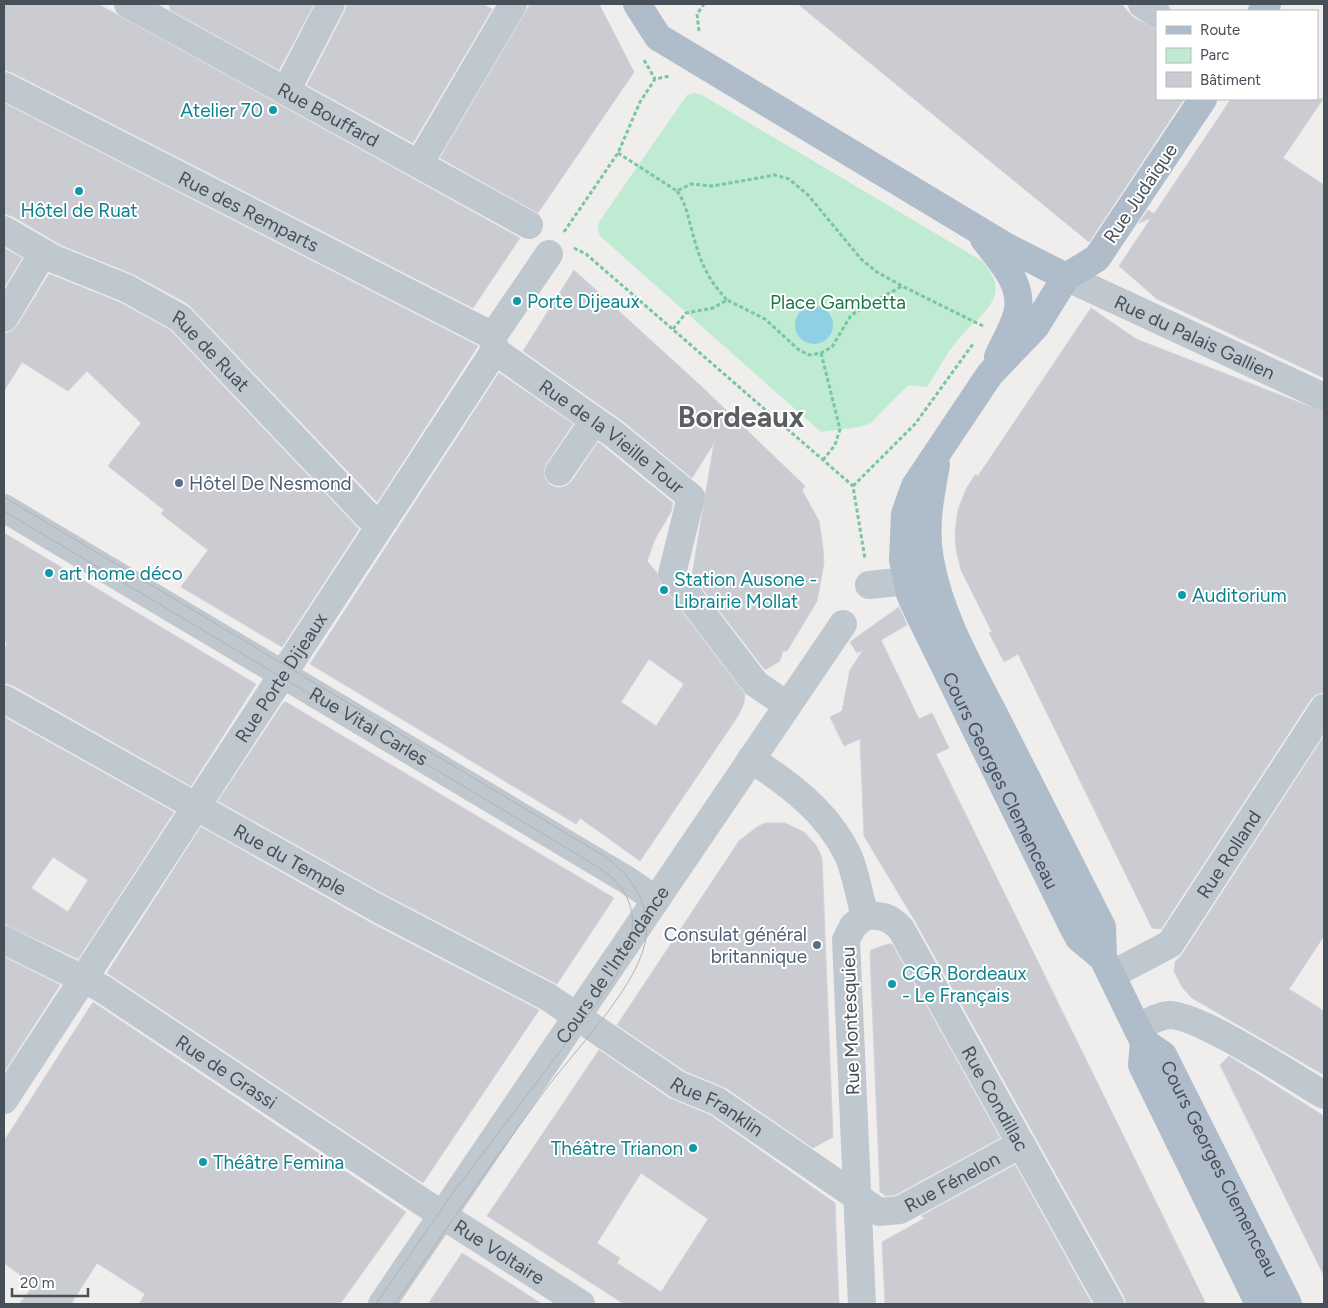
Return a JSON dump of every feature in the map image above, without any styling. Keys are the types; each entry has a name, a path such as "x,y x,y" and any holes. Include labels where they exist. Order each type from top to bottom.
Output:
{"main road":[{"path":"637,4 658,38 1005,246 1066,277 1035,327 990,374"},
{"name":"Rue Judaïque","path":"1066,277 1097,258 1202,100"},
{"path":"918,588 903,560 905,514 915,486 990,374 1017,314 1018,299 1014,282 975,228"},
{"name":"Cours Georges Clemenceau","path":"918,588 978,684 1102,927 1107,966 1140,1035 1142,1065 1259,1304"},
{"name":"Cours Georges Clemenceau","path":"1140,1035 1163,1055 1288,1304"}],"street":[{"name":"Rue Bouffard","path":"128,4 155,10 286,91 529,225"},
{"path":"286,91 331,4"},
{"path":"1142,4 1156,13"},
{"path":"419,164 510,5"},
{"name":"Rue des Remparts","path":"4,86 494,343"},
{"name":"Rue de Ruat","path":"4,230 43,253 126,288 180,318 368,516 381,524"},
{"name":"Rue Porte Dijeaux","path":"4,1100 381,524 494,343 561,244"},
{"path":"4,318 43,253"},
{"name":"Rue du Palais Gallien","path":"1066,277 1324,397"},
{"name":"Rue de la Vieille Tour","path":"494,343 691,497 672,574 756,684 787,705"},
{"path":"559,472 594,421"},
{"name":"Rue Vital Carles","path":"4,508 627,880 656,900"},
{"path":"869,585 918,588"},
{"name":"Cours de l'Intendance","path":"382,1304 842,624"},
{"name":"Rue du Temple","path":"4,699 379,909 548,997 577,1017"},
{"name":"Rue Rolland","path":"1107,966 1170,944 1324,708"},
{"path":"752,759 808,801 830,823 848,854 865,916"},
{"name":"Rue Condillac","path":"865,916 880,915 892,920 901,929 1110,1304"},
{"name":"Rue Montesquieu","path":"862,1304 846,940 853,926 865,916"},
{"name":"Rue de Grassi","path":"4,940 101,988 443,1216"},
{"path":"1140,1035 1157,1018 1169,1015 1182,1018 1207,1027 1324,1095"},
{"name":"Rue Franklin","path":"577,1017 678,1084 716,1101 857,1197"},
{"name":"Rue Fénelon","path":"857,1197 880,1212 900,1210 1021,1144"},
{"name":"Rue Voltaire","path":"443,1216 581,1304"}],"path":[{"path":"690,57 680,73 655,79 640,102 618,153 561,244 586,254 853,486 869,585"},
{"path":"618,153 677,191 684,200 700,260 711,283 727,300 765,319 799,350 809,355 821,353 832,347 851,315 902,286"},
{"path":"677,191 692,184 713,186 775,175 790,179 808,195 861,259 902,286 977,321 985,327 979,335"},
{"path":"673,329 686,313 713,308 727,300"},
{"path":"853,486 915,424 973,343"},
{"path":"821,353 840,428 835,445 823,460"}],"green space":[{"name":"Place Gambetta","path":"694,93 702,95 982,261 992,274 995,295 983,314 965,331 953,346 927,387 908,385 871,423 859,427 821,432 600,236 598,231 599,222 687,95"}],"water":[{"path":"814,306 828,311 833,325 828,339 814,344 800,339 795,325 800,311"}],"building":[{"path":"4,4 98,4 520,238 473,308 4,70"},
{"path":"169,4 314,4 279,70 170,10"},
{"path":"347,4 482,4 492,9 413,143 307,85"},
{"path":"530,4 599,4 634,72 538,213 440,158"},
{"path":"798,4 1121,4 1133,17 1156,29 1156,100 1183,100 1089,242"},
{"path":"1323,99 1283,158 1324,185 1324,378 1157,299 1119,266 1151,218 1139,223 1148,210 1154,214 1230,100"},
{"path":"4,103 478,346 377,502 188,304 133,274 61,245 12,216 4,214"},
{"path":"4,248 22,258 4,288"},
{"path":"574,270 702,387 805,486 802,490 819,521 823,548 824,563 817,601 787,651 783,651 780,661 765,670 692,575 714,443 692,478 624,422 523,351"},
{"path":"49,274 119,302 170,330 359,529 282,647 181,587 208,550 161,514 164,510 108,466 141,423 87,371 68,391 22,362 4,391 4,334 12,331 17,326"},
{"path":"1091,308 1136,339 1324,412 1324,692 1317,694 1311,699 1161,929 1152,928 1018,654 1004,662 989,633 992,632 961,570 956,549 955,532 958,510 966,489 975,475 978,476"},
{"path":"499,373 573,424 546,464 544,470 545,478 550,485 558,488 566,486 572,481 598,442 673,503 671,512 655,539 647,561 657,573 660,583 745,694 744,703 738,716 640,861 580,818 576,824 310,664","holes":["649,659 684,684 656,726 621,702"]},
{"path":"4,533 256,684 191,786 12,685 4,683 4,649 7,643 4,641"},
{"path":"899,607 907,625 881,640 919,719 932,713 949,748 936,754 1206,1304 1126,1304 1124,1296 915,921 864,836 860,739 844,746 830,717 842,711 850,670 863,650 857,653 850,642"},
{"path":"286,702 614,898 557,984 386,895 218,801 283,703"},
{"path":"4,717 174,812 78,959 4,924","holes":["53,857 88,880 68,912 31,888"]},
{"path":"1324,736 1324,936 1289,989 1324,1011 1324,1075 1192,998 1182,987 1174,971 1175,962 1183,953"},
{"path":"765,823 785,823 804,832 816,845 822,858 833,1137 813,1148 726,1088 685,1071 617,1025 739,841"},
{"path":"201,827 371,923 539,1010 423,1183 107,973"},
{"path":"892,944 1000,1138 895,1195 886,1196 880,1192 870,955 871,950"},
{"path":"4,957 60,985 4,1072"},
{"path":"93,1002 406,1212 340,1304 139,1304 145,1294 97,1263 71,1304 19,1304 34,1285 4,1263 4,1141"},
{"path":"599,1050 669,1098 710,1115 835,1203 839,1304 624,1304 487,1216","holes":["641,1173 708,1219 661,1292 617,1263 620,1258 597,1243"]},
{"path":"1229,1056 1324,1116 1324,1276 1220,1065"},
{"path":"1015,1165 1092,1304 885,1304 882,1242 925,1218 921,1216"},
{"path":"462,1253 508,1282 542,1304 428,1304"}],"tram line":[{"path":"4,497 604,856 624,873 638,893 646,917 645,943 629,981 601,1021 555,1077 524,1119 395,1304"},
{"path":"4,511 600,868 617,883 626,895 631,907 632,933 624,959 612,983 452,1194 376,1304"}],"place":[{"name":"Atelier 70","path":"273,110"},
{"name":"Hôtel de Ruat","path":"79,191"},
{"name":"Porte Dijeaux","path":"517,301"},
{"name":"Hôtel De Nesmond","path":"179,483"},
{"name":"art home déco","path":"49,573"},
{"name":"Station Ausone - Librairie Mollat","path":"664,590"},
{"name":"Auditorium","path":"1182,595"},
{"name":"Consulat général britannique","path":"817,945"},
{"name":"CGR Bordeaux - Le Français","path":"892,984"},
{"name":"Théâtre Trianon","path":"693,1148"},
{"name":"Théâtre Femina","path":"203,1162"}],"district":[{"name":"Bordeaux","path":"741,417"}]}
